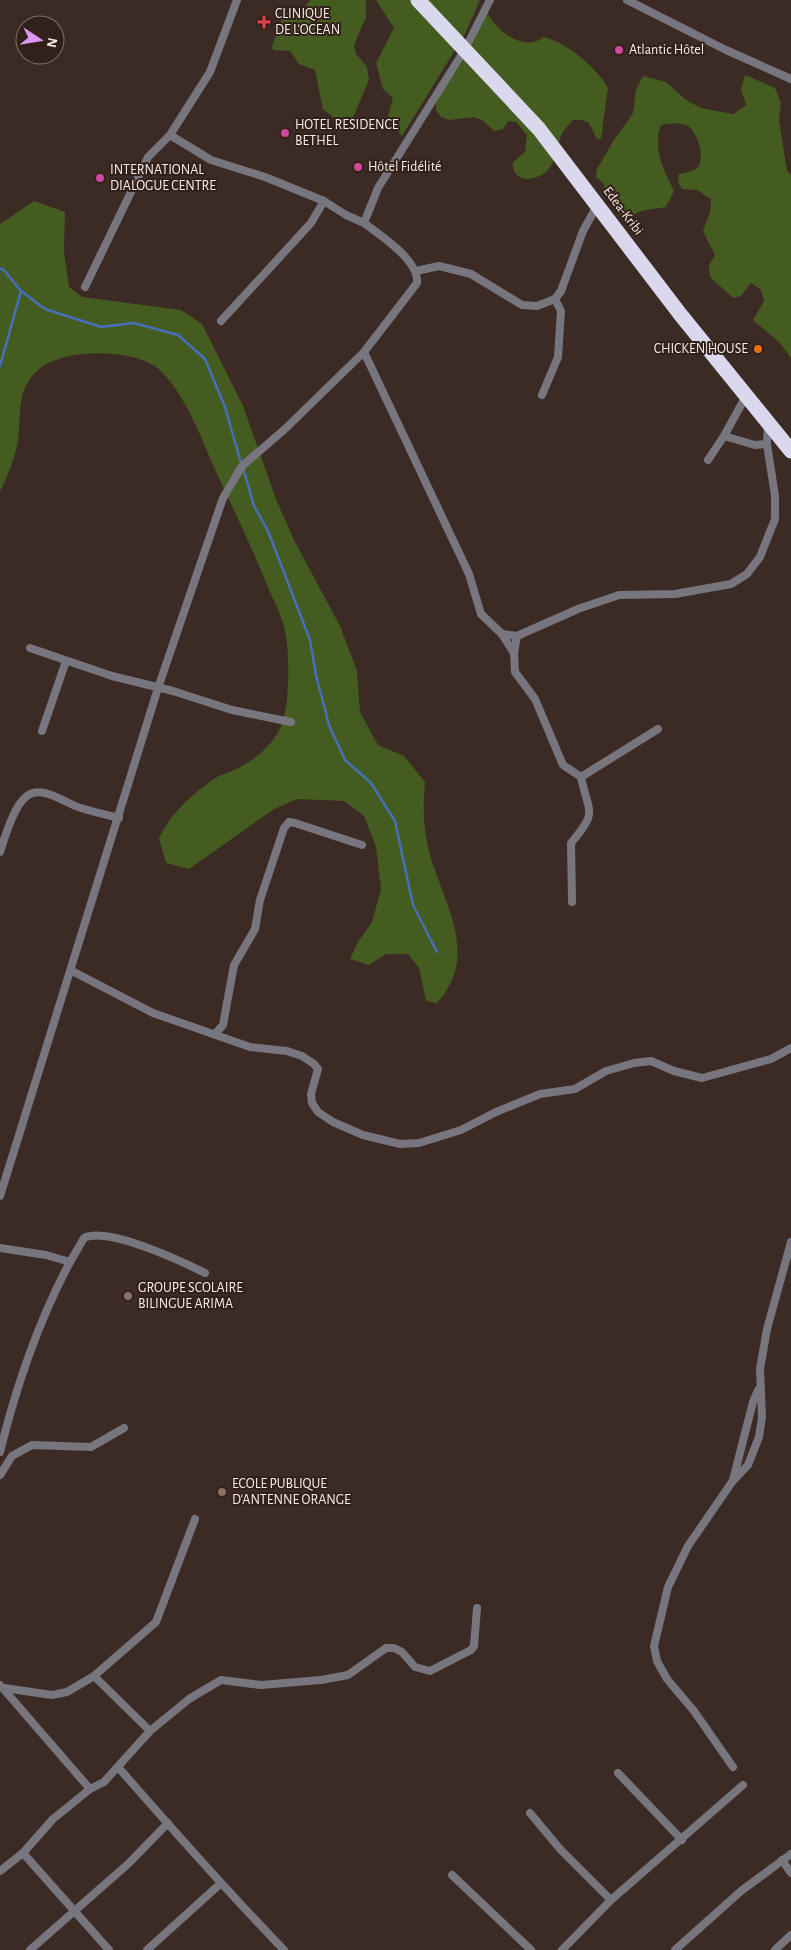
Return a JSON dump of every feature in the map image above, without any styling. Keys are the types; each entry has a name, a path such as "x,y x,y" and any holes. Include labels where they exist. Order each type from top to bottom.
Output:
{"highway":[{"name":"Edea-Kribi","path":"418,0 539,129 680,314 791,451"}],"street":[{"path":"85,287 148,157 170,135 210,72 238,0"},
{"path":"364,223 378,188 465,48 490,0"},
{"path":"626,0 726,50 791,79"},
{"path":"0,1196 72,971 158,688 216,514 242,466 285,429 364,352 417,283 416,271 401,252 364,223 346,215 324,201 264,177 211,160 170,135"},
{"path":"221,321 311,223 324,201"},
{"path":"416,271 439,266 471,274 522,305 537,306 555,299 561,290 583,231 598,204"},
{"path":"542,395 558,357 561,311 555,299"},
{"path":"364,352 469,574 481,614 502,634 514,653"},
{"path":"708,460 724,436 746,396"},
{"path":"502,634 517,636 578,609 619,595 674,594 731,584 747,574 760,557 775,519 775,496 767,444 768,422"},
{"path":"724,436 755,445 767,444"},
{"path":"517,636 514,653 515,672 535,699 557,755 563,765 581,777 590,814 588,823 571,843 572,902"},
{"path":"30,648 66,661 232,710 291,722"},
{"path":"42,732 66,661"},
{"path":"581,777 658,729"},
{"path":"0,852 12,820 27,795 37,792 47,794 79,808 119,818"},
{"path":"215,1034 223,1025 234,965 254,929 260,900 284,828 289,822 296,823 362,845"},
{"path":"72,971 152,1013 250,1047 287,1051 308,1060 318,1069 311,1094 312,1103 318,1112 333,1122 363,1135 400,1144 419,1143 461,1130 496,1112 540,1094 575,1089 606,1071 634,1062 651,1061 674,1071 702,1078 771,1059 791,1048"},
{"path":"0,1452 21,1382 49,1305 84,1238 97,1234 161,1251 205,1273"},
{"path":"733,1767 694,1711 667,1678 657,1661 654,1646 668,1587 688,1546 732,1482 748,1465 759,1438 762,1417 759,1388 767,1328 791,1242"},
{"path":"0,1248 46,1255 70,1262"},
{"path":"732,1482 753,1402 759,1388"},
{"path":"0,1475 12,1456 32,1445 91,1447 124,1428"},
{"path":"2,1686 52,1695 67,1692 94,1676 156,1622 194,1518"},
{"path":"0,1871 23,1853 53,1819 90,1790 104,1782 150,1731 189,1699 221,1680 261,1685 321,1680 348,1675 386,1648 394,1648 402,1652 415,1667 430,1671 472,1650 474,1646 477,1608"},
{"path":"94,1676 150,1731"},
{"path":"2,1686 21,1712 90,1790"},
{"path":"118,1767 206,1865 220,1884 284,1950"},
{"path":"618,1773 682,1840"},
{"path":"562,1950 611,1900 744,1785"},
{"path":"530,1812 560,1848 611,1900"},
{"path":"30,1950 128,1864 168,1823"},
{"path":"23,1853 73,1912 110,1950"},
{"path":"675,1950 741,1891 791,1854"},
{"path":"782,1860 791,1873"},
{"path":"452,1875 531,1950"},
{"path":"147,1950 220,1884"},
{"path":"775,1950 791,1935"}],"green space":[{"path":"310,0 366,0 366,17 354,45 356,54 367,67 369,80 348,129 323,109 315,70 299,64 290,51 273,50 272,46 283,15 287,12 302,12"},
{"path":"376,0 480,0 465,34 402,136 388,117 393,98 383,89 376,63 394,28"},
{"path":"488,14 501,30 513,39 526,43 544,37 562,44 589,64 608,88 601,139 597,139 589,123 582,120 573,120 562,134 550,168 540,176 526,179 517,175 514,170 513,162 525,152 527,135 516,122 508,121 503,129 494,131 482,120 474,117 449,120 441,117 436,110 436,100 468,53 482,20"},
{"path":"745,75 775,88 781,103 779,120 787,171 791,175 791,358 779,342 753,320 764,301 761,290 751,283 741,296 733,298 710,277 709,265 715,255 703,231 710,212 711,199 697,190 682,189 678,182 679,174 694,170 698,167 700,161 700,148 692,129 682,124 671,123 661,125 658,142 660,159 674,191 666,207 641,211 625,219 613,207 603,183 596,177 597,169 633,113 636,89 643,76 666,82 686,100 701,108 733,114 746,105 741,89"},
{"path":"34,201 65,212 64,251 69,287 82,297 181,310 202,324 243,406 276,499 294,540 340,626 357,671 360,712 378,745 404,756 425,782 424,817 427,842 455,929 457,947 456,966 450,985 437,1003 426,1001 419,968 408,954 386,954 369,965 350,959 358,942 372,922 381,889 376,847 364,816 344,801 297,799 274,809 189,869 166,863 159,838 175,813 205,785 241,767 257,756 277,734 284,717 287,695 288,657 285,633 277,608 194,422 172,383 151,364 137,358 103,353 68,356 42,367 33,375 23,394 17,446 0,492 0,224"}],"waterway":[{"path":"0,269 3,269 21,291 0,366"},
{"path":"21,291 45,309 101,327 134,323 178,335 205,359 225,407 241,463"},
{"path":"243,468 254,506 268,531 310,640 316,675 329,725 345,760 371,783 395,821 413,905 437,952"}],"place":[{"name":"CLINIQUE DE L'OCEAN","path":"264,22"},
{"name":"Atlantic Hôtel","path":"619,50"},
{"name":"HOTEL RESIDENCE BETHEL","path":"285,133"},
{"name":"Hôtel Fidélité","path":"358,167"},
{"name":"INTERNATIONAL DIALOGUE CENTRE","path":"100,178"},
{"name":"CHICKEN HOUSE","path":"758,349"},
{"name":"GROUPE SCOLAIRE BILINGUE ARIMA","path":"128,1296"},
{"name":"ECOLE PUBLIQUE D'ANTENNE ORANGE","path":"222,1492"}]}
